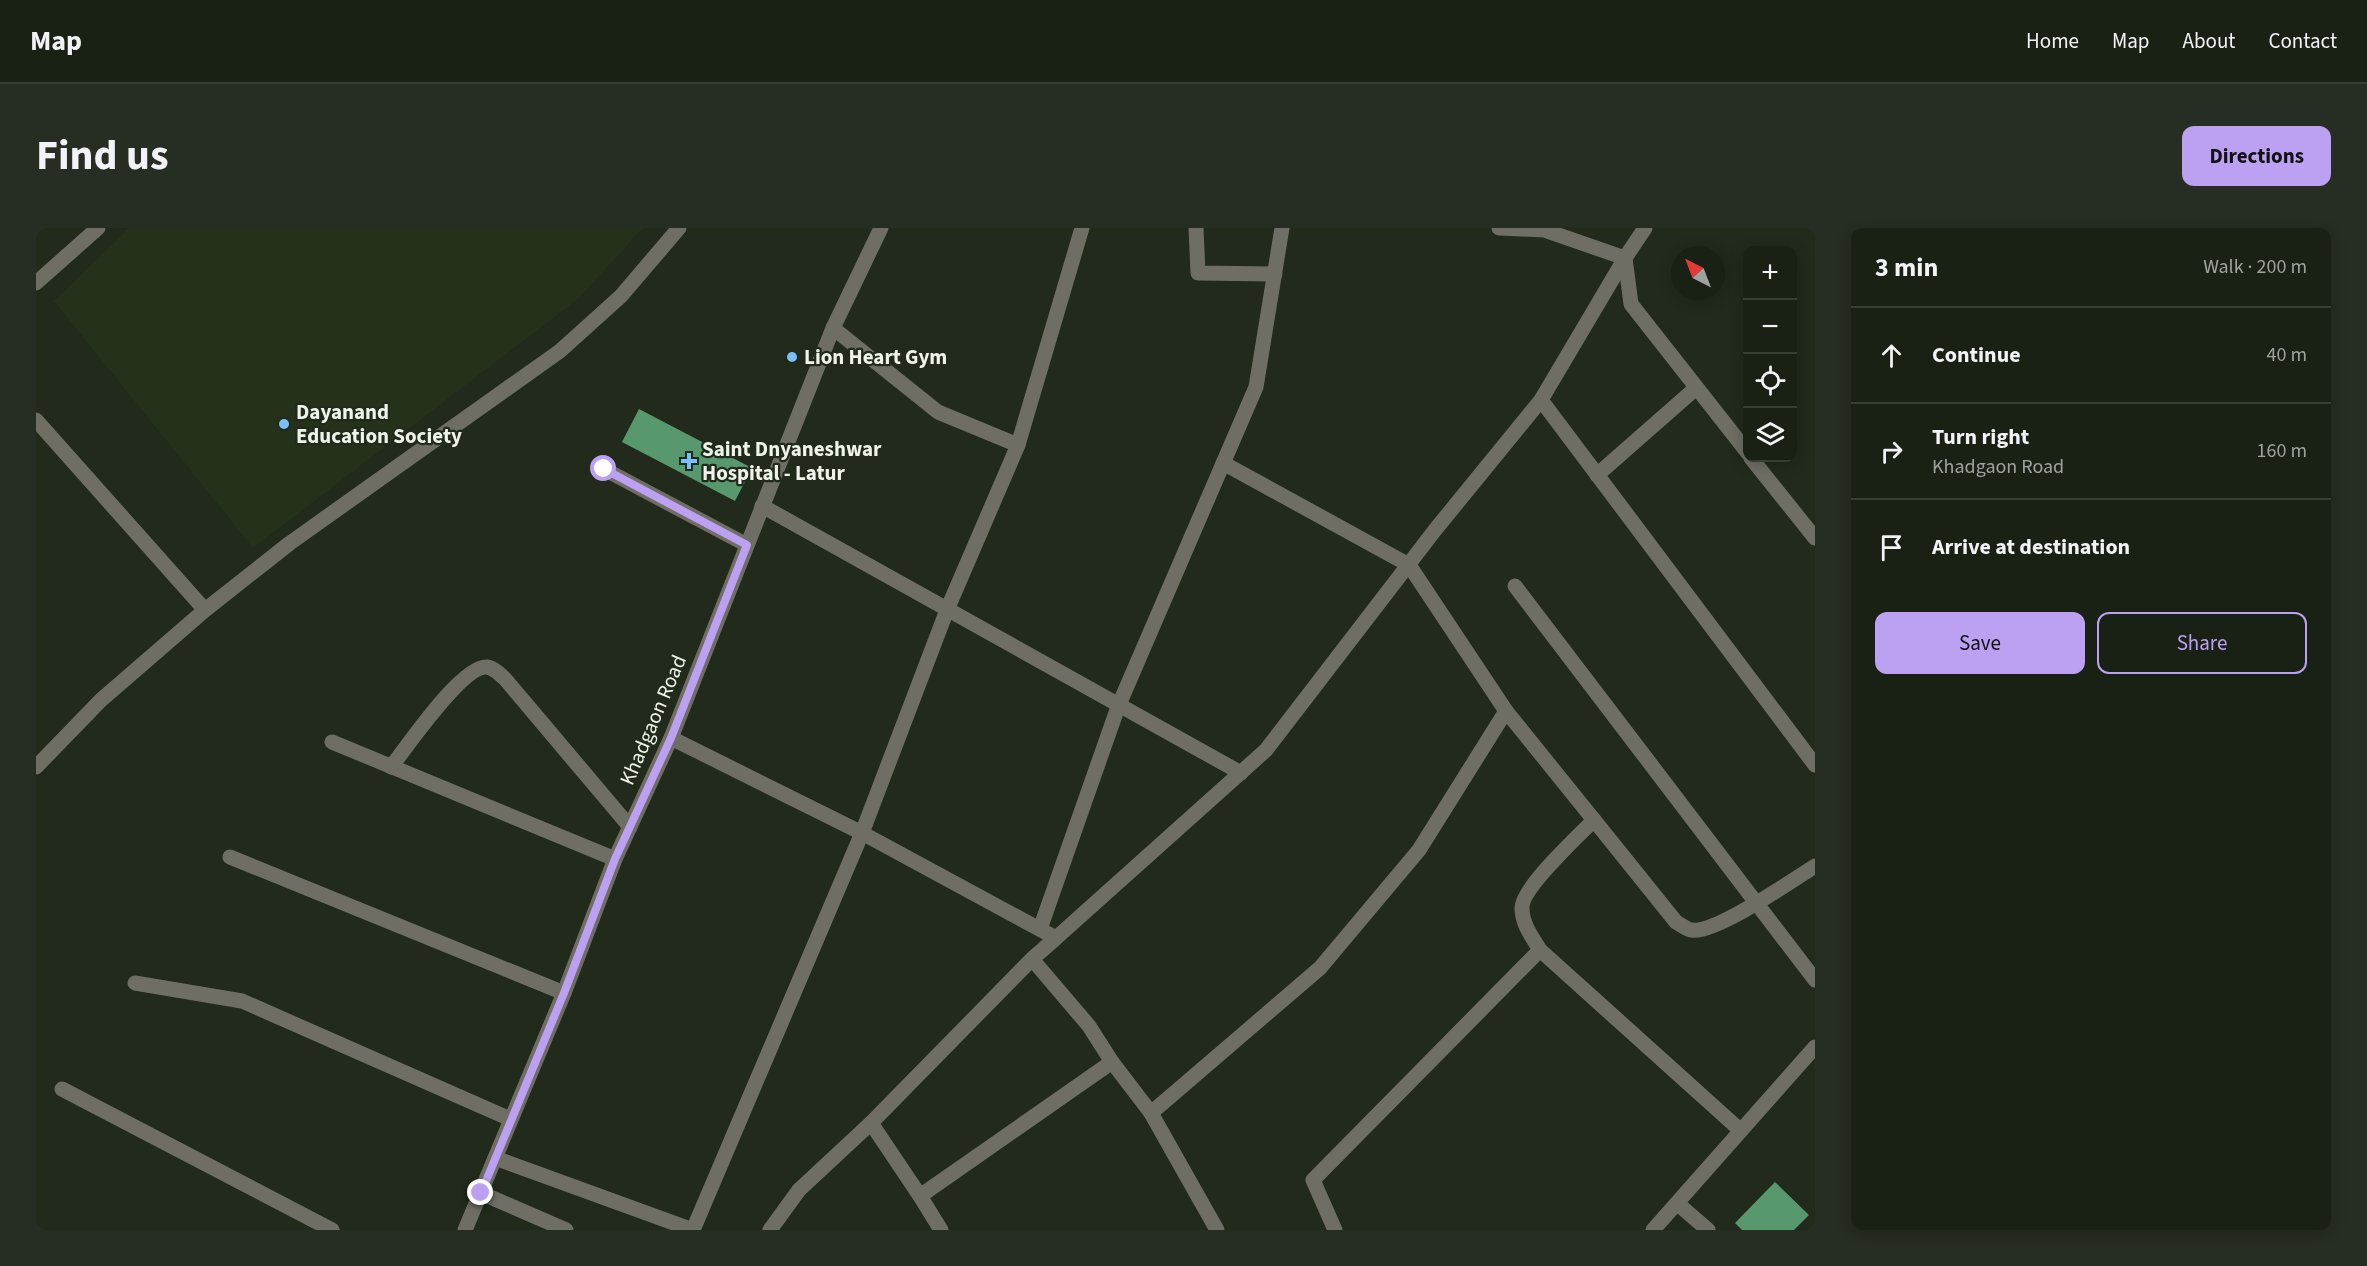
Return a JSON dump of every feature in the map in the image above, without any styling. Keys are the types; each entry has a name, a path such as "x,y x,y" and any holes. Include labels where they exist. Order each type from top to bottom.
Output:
{"street":[{"path":"36,283 98,228"},
{"path":"36,767 101,700 205,610 290,543 560,351 621,296 680,228"},
{"name":"Khadgaon Road","path":"465,1230 564,993 615,859 671,738 833,328 881,228"},
{"path":"495,1158 693,1230 862,833 946,610 1018,445 1082,228"},
{"path":"1196,228 1198,273 1275,274"},
{"path":"1040,929 1118,707 1256,387 1282,228"},
{"path":"1499,228 1544,230 1625,258"},
{"path":"770,1230 799,1190 871,1123 1032,959 1266,750 1435,530 1541,400 1645,228"},
{"path":"1625,258 1631,304 1743,447"},
{"path":"833,328 939,412 1018,445"},
{"path":"1597,475 1696,388"},
{"path":"1541,400 1815,765"},
{"path":"36,420 205,610"},
{"path":"1754,462 1815,538"},
{"path":"1223,463 1409,566 1506,711 1676,922 1692,930 1703,929 1757,905 1780,887 1815,866"},
{"path":"604,469 747,545"},
{"path":"762,506 1241,774"},
{"path":"1515,586 1815,980"},
{"path":"391,767 449,693 475,670 486,667 498,672 506,680 630,827"},
{"path":"1151,1113 1320,968 1419,850 1506,711"},
{"path":"671,738 862,833 1056,938"},
{"path":"332,742 615,859"},
{"path":"1594,820 1525,895 1521,906 1525,925 1540,950 1740,1130"},
{"path":"230,857 564,993"},
{"path":"1335,1230 1313,1180 1540,950"},
{"path":"1032,959 1089,1026 1112,1062 1151,1113 1217,1230"},
{"path":"135,983 242,1001 510,1119"},
{"path":"1653,1230 1815,1047"},
{"path":"920,1196 1112,1062"},
{"path":"62,1089 332,1230"},
{"path":"871,1123 940,1230"},
{"path":"481,1193 566,1230"},
{"path":"1678,1204 1708,1230"}],"shaded area":[{"name":"Dayanand Education Society","path":"129,228 643,228 579,298 253,548 54,301"}],"building":[{"path":"639,409 752,468 735,501 622,442"},
{"path":"1775,1182 1809,1215 1794,1230 1742,1230 1735,1223"}],"place":[{"name":"Lion Heart Gym","path":"792,357"},
{"name":"Dayanand Education Society","path":"284,424"},
{"name":"Saint Dnyaneshwar Hospital - Latur","path":"689,461"}],"route":[{"path":"481,1193 564,993 615,859 671,738 747,545 604,469"}]}
